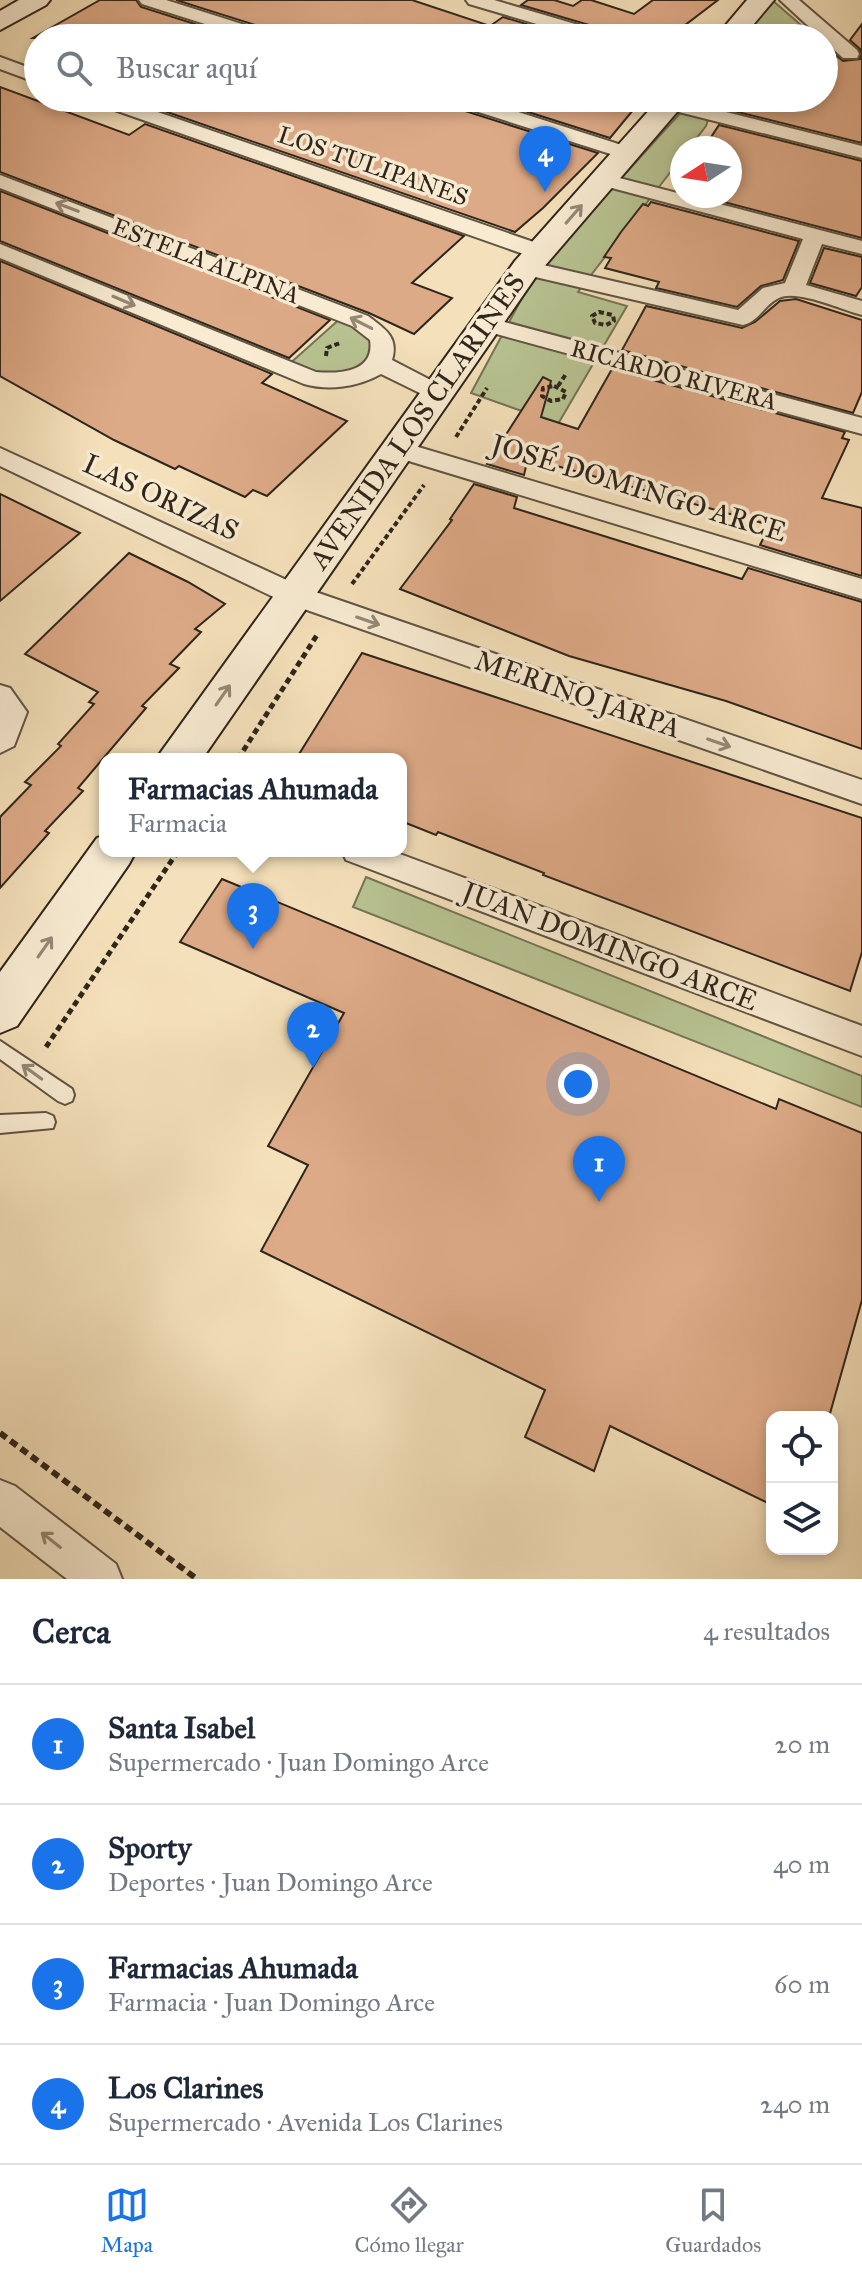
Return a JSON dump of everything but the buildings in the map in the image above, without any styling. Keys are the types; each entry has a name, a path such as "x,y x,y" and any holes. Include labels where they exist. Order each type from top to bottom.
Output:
{"main road":[{"path":"0,22 37,0"},
{"path":"740,24 761,0"},
{"name":"AVENIDA LOS CLARINES","path":"182,753 533,260 663,112"},
{"path":"0,1011 109,857"}],"street":[{"path":"148,0 223,24"},
{"path":"475,0 556,24"},
{"path":"789,0 818,24"},
{"path":"838,40 856,55"},
{"path":"0,63 24,72"},
{"name":"LOS TULIPANES","path":"137,112 533,260 743,318 771,293 794,288"},
{"path":"498,112 627,153"},
{"path":"714,112 862,152"},
{"path":"604,180 862,248"},
{"name":"ESTELA ALPINA","path":"0,181 360,321 381,337 384,355 379,363"},
{"path":"815,236 794,288 862,308"},
{"path":"0,250 312,379 361,376 379,363 438,393"},
{"name":"RICARDO RIVERA","path":"486,324 862,426"},
{"name":"JOSÉ DOMINGO ARCE","path":"398,449 862,589"},
{"name":"LAS ORIZAS","path":"0,456 294,595"},
{"name":"MERINO JARPA","path":"294,595 862,792"},
{"path":"0,696 13,712 0,742"},
{"name":"JUAN DOMINGO ARCE","path":"373,857 862,1041"},
{"path":"0,1501 101,1579"}],"lane":[{"path":"0,1049 65,1095"},
{"path":"0,1124 46,1122"}],"path":[{"path":"607,312 615,319 610,324 598,324 592,319 593,314 607,312"},
{"path":"242,753 333,609 441,462 521,333"},
{"path":"550,385 558,386 566,395 560,401 551,401 542,396 541,391 550,385"},
{"path":"30,1071 174,857"},
{"path":"0,1433 197,1579"}],"green space":[{"path":"772,0 800,24 751,24"},
{"path":"681,112 711,112 698,136 670,136 670,173 578,292 627,306 558,424 471,393 536,272"},
{"path":"342,317 370,332 372,363 329,377 287,366"},
{"path":"366,877 862,1076 862,1107 353,907"}],"place":[{"name":"Los Clarines","path":"545,192"},
{"name":"Farmacias Ahumada","path":"253,949"},
{"name":"Sporty","path":"313,1068"},
{"name":"Santa Isabel","path":"599,1202"}]}
